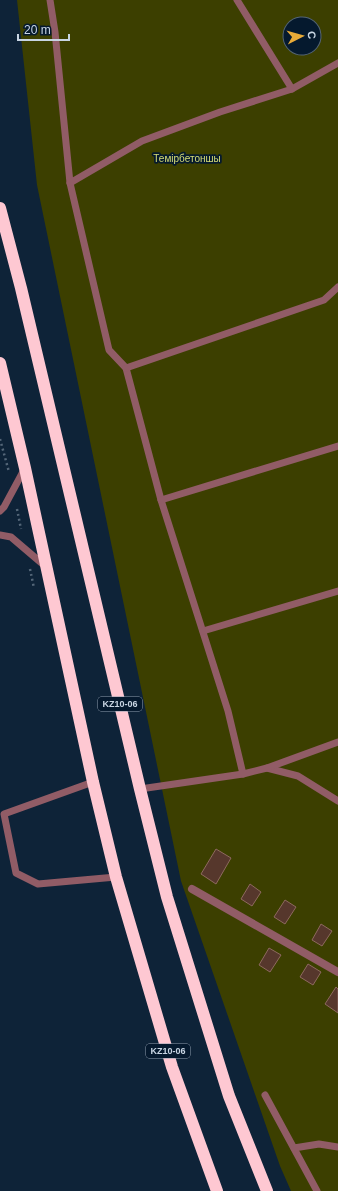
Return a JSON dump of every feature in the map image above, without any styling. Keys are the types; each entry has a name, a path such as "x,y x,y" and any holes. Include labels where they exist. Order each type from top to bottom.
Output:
{"highway":[{"name":"KZ10-06","path":"0,208 21,288 140,790 167,897 228,1096 267,1191"},
{"name":"KZ10-06","path":"0,364 25,468 93,782 116,877 172,1067 217,1191"}],"street":[{"path":"192,889 338,972"}],"lane":[{"path":"50,0 55,32 70,183 109,350 126,368 161,500 228,711 243,774"},
{"path":"237,0 292,89"},
{"path":"70,183 142,142 220,112 292,89 338,63"},
{"path":"126,368 324,300 338,288"},
{"path":"161,500 338,446"},
{"path":"0,511 4,507 25,468"},
{"path":"0,535 12,537 47,567"},
{"path":"203,631 338,591"},
{"path":"140,790 243,774 267,768 338,742"},
{"path":"267,768 298,776 338,801"},
{"path":"93,782 4,814 16,872 38,884 116,877"},
{"path":"265,1095 317,1191"},
{"path":"294,1148 319,1144 338,1147"}],"green space":[{"name":"Темірбетоншы","path":"17,0 338,0 338,1191 291,1191 280,1166 181,881 37,185"}],"building":[{"path":"216,849 231,858 216,884 201,874"},
{"path":"250,884 261,892 252,906 241,899"},
{"path":"285,900 296,907 285,924 274,917"},
{"path":"321,924 332,931 322,946 312,940"},
{"path":"269,948 281,955 270,972 259,965"},
{"path":"308,964 321,972 313,985 300,977"},
{"path":"336,987 338,989 338,1013 325,1004"}]}
